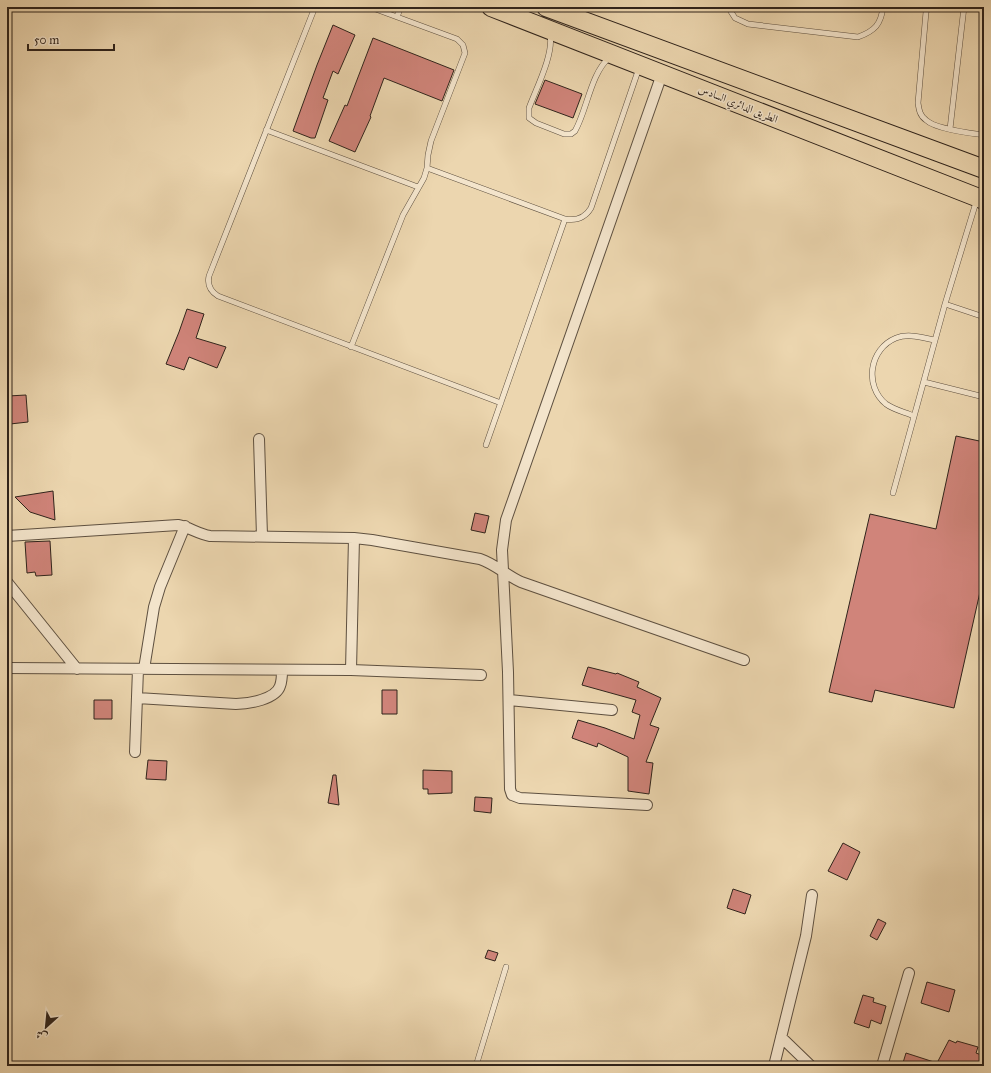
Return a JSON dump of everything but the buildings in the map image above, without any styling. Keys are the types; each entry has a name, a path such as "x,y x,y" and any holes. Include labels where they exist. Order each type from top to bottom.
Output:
{"highway":[{"path":"546,7 984,169"},
{"name":"الطريق الدائري السادس","path":"496,8 981,199"}],"street":[{"path":"646,805 520,798 512,795 510,789 509,700 502,540 506,520 662,74"},
{"path":"259,439 262,536"},
{"path":"7,536 178,525 185,526 210,536 354,538 385,541 480,559 488,562 521,582 744,660"},
{"path":"135,752 137,698 151,620 157,597 185,526"},
{"path":"351,670 354,538"},
{"path":"7,582 77,669"},
{"path":"7,668 351,670 481,675"},
{"path":"137,698 236,704 251,703 278,691 282,670"},
{"path":"509,700 612,710"},
{"path":"774,1066 806,936 812,895"},
{"path":"882,1066 909,973"},
{"path":"781,1037 811,1066"}],"lane":[{"path":"315,7 209,276 208,280 210,289 218,296 501,403"},
{"path":"351,346 403,214 424,178 431,141 464,56 465,49 462,43 457,39 370,7"},
{"path":"728,7 736,18 748,24 858,37 868,34 875,28 880,20 883,7"},
{"path":"929,7 926,12 918,103 919,109 925,120 930,123 950,129 984,135"},
{"path":"950,129 964,7"},
{"path":"397,17 400,9"},
{"path":"547,29 550,35 551,47 529,108 528,115 532,121 564,134 571,134 575,131 601,67 604,62 615,55"},
{"path":"427,168 565,218 576,220 582,218 591,208 640,65"},
{"path":"266,130 418,188"},
{"path":"893,493 945,304 981,199"},
{"path":"486,445 565,218"},
{"path":"945,304 984,317"},
{"path":"914,416 895,409 880,397 872,379 872,368 880,350 887,343 896,338 916,336 935,340"},
{"path":"924,382 984,397"},
{"path":"476,1066 506,967"}]}
